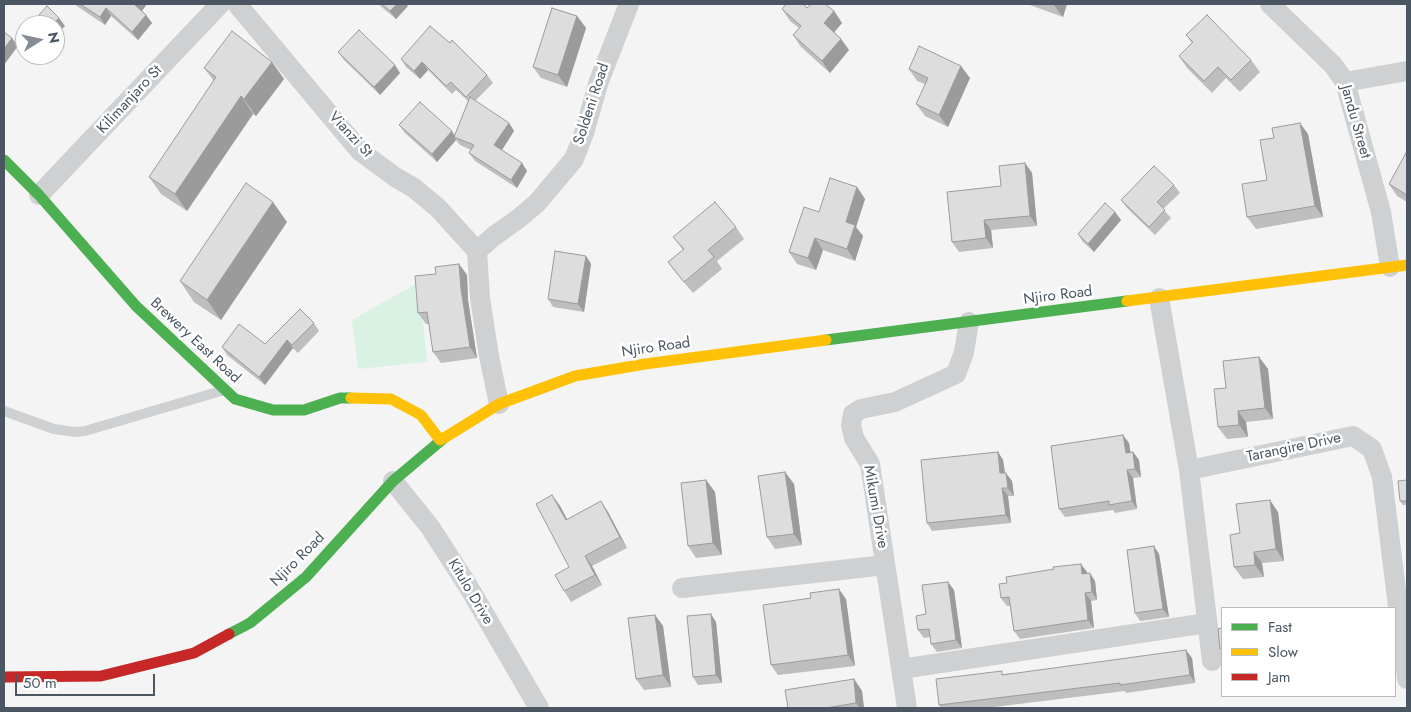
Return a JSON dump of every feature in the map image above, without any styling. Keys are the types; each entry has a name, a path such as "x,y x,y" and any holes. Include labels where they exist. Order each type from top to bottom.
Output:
{"street":[{"name":"Kilimanjaro St","path":"39,195 220,4"},
{"name":"Vianzi St","path":"237,4 360,151 395,177 414,188 438,208 477,251"},
{"name":"Soldeni Road","path":"477,251 537,203 574,159 584,133 599,81 629,4"},
{"name":"Jandu Street","path":"1270,4 1333,65 1345,82 1381,212 1399,266"},
{"path":"1345,82 1407,71"},
{"name":"Brewery East Road","path":"4,160 39,195 136,306 235,399 273,410 304,410 340,398 391,399 421,415 440,440"},
{"path":"477,251 480,298 489,356 500,404"},
{"name":"Njiro Road","path":"4,678 100,676 194,653 250,623 300,582 393,481 440,440 500,404 575,376 628,367 1399,266"},
{"path":"1159,298 1189,470 1212,661"},
{"name":"Mikumi Drive","path":"907,708 870,464 854,438 851,425 853,414 861,409 895,402 956,374 964,352 969,322"},
{"name":"Tarangire Drive","path":"1189,470 1353,436 1372,449 1382,477 1407,679"},
{"name":"Kitulo Drive","path":"393,481 430,527 468,586 539,708"},
{"path":"682,588 885,566"},
{"path":"901,669 1207,623"}],"lane":[{"path":"4,411 54,429 75,432 85,431 224,390"}],"green space":[{"path":"419,282 427,362 358,369 352,320"}],"building":[{"path":"80,4 136,4 146,15 132,32 106,8 100,17"},
{"path":"382,4 397,4 390,11"},
{"path":"786,4 803,4 807,8 811,4 825,4 834,11 824,23 841,39 822,61 793,35 801,26 782,9"},
{"path":"47,6 56,15 39,15"},
{"path":"552,8 577,16 558,75 533,67"},
{"path":"1207,15 1251,60 1231,80 1218,67 1204,81 1179,56 1193,42 1186,35"},
{"path":"430,26 450,43 452,40 487,75 466,97 451,82 446,86 422,62 414,71 401,59"},
{"path":"359,30 395,65 374,87 338,52"},
{"path":"232,31 272,62 244,99 241,96 175,194 149,177 216,77 204,68"},
{"path":"4,32 12,38 4,49"},
{"path":"919,46 961,66 939,115 916,104 928,78 909,69"},
{"path":"470,97 509,123 494,145 522,163 511,180 469,153 474,145 454,137"},
{"path":"420,102 452,131 432,154 399,125"},
{"path":"1300,123 1315,206 1247,217 1242,184 1267,180 1260,140 1274,138 1272,128"},
{"path":"1407,151 1407,195 1389,184"},
{"path":"1025,163 1030,216 984,220 986,238 952,242 947,192 1001,186 999,166"},
{"path":"1154,166 1174,185 1157,202 1165,210 1149,227 1121,200"},
{"path":"830,178 857,187 846,222 855,225 847,249 815,238 808,258 789,252 804,207 819,212"},
{"path":"246,183 273,202 207,300 180,281"},
{"path":"715,202 736,227 708,250 714,257 684,282 668,262 684,249 673,237"},
{"path":"1105,203 1115,212 1088,244 1078,234"},
{"path":"555,251 586,256 578,304 548,299"},
{"path":"459,264 470,347 433,352 427,312 418,313 415,276 436,274 435,267"},
{"path":"300,309 314,323 292,345 287,340 259,377 222,347 239,324 265,344"},
{"path":"1259,357 1265,408 1238,411 1239,425 1218,427 1214,389 1226,388 1223,361"},
{"path":"1123,435 1126,453 1133,452 1135,469 1127,470 1132,501 1109,505 1109,501 1059,509 1051,446"},
{"path":"998,452 1000,473 1006,473 1008,488 1002,488 1006,515 927,523 921,460"},
{"path":"785,472 794,534 767,537 758,476"},
{"path":"706,480 713,543 688,546 681,483"},
{"path":"1407,480 1407,501 1400,501 1398,481"},
{"path":"552,495 566,520 601,501 620,537 585,556 595,575 564,591 555,575 569,567 536,504"},
{"path":"1270,500 1276,549 1254,552 1255,565 1234,567 1230,535 1240,533 1236,504"},
{"path":"1154,546 1163,609 1135,613 1127,550"},
{"path":"1081,564 1082,574 1090,573 1092,592 1085,593 1088,620 1014,631 1009,597 1001,598 999,584 1007,583 1006,577 1054,569 1053,567"},
{"path":"948,582 956,640 931,644 929,629 918,630 916,616 926,614 922,585"},
{"path":"839,589 848,655 771,665 763,605 811,598 810,593"},
{"path":"711,614 716,675 693,677 687,616"},
{"path":"655,615 663,675 636,679 628,618"},
{"path":"1221,628 1221,649 1220,649 1218,629"},
{"path":"1186,650 1190,675 1120,685 1120,683 939,705 936,679 1002,671 1002,675"},
{"path":"854,679 856,703 826,708 788,708 785,690"}],"traffic: fast":[{"path":"4,160 39,195 136,306 235,399 273,410 304,410 340,398 351,398"},
{"path":"826,340 1127,301"},
{"path":"229,634 250,623 306,577 393,481 444,438"}],"traffic: slow":[{"path":"1127,301 1407,265"},
{"path":"444,438 499,404 575,376 645,364 826,340"},
{"path":"351,398 391,399 421,415 440,440"}],"traffic: jam":[{"path":"4,677 101,676 194,653 229,634"}]}
